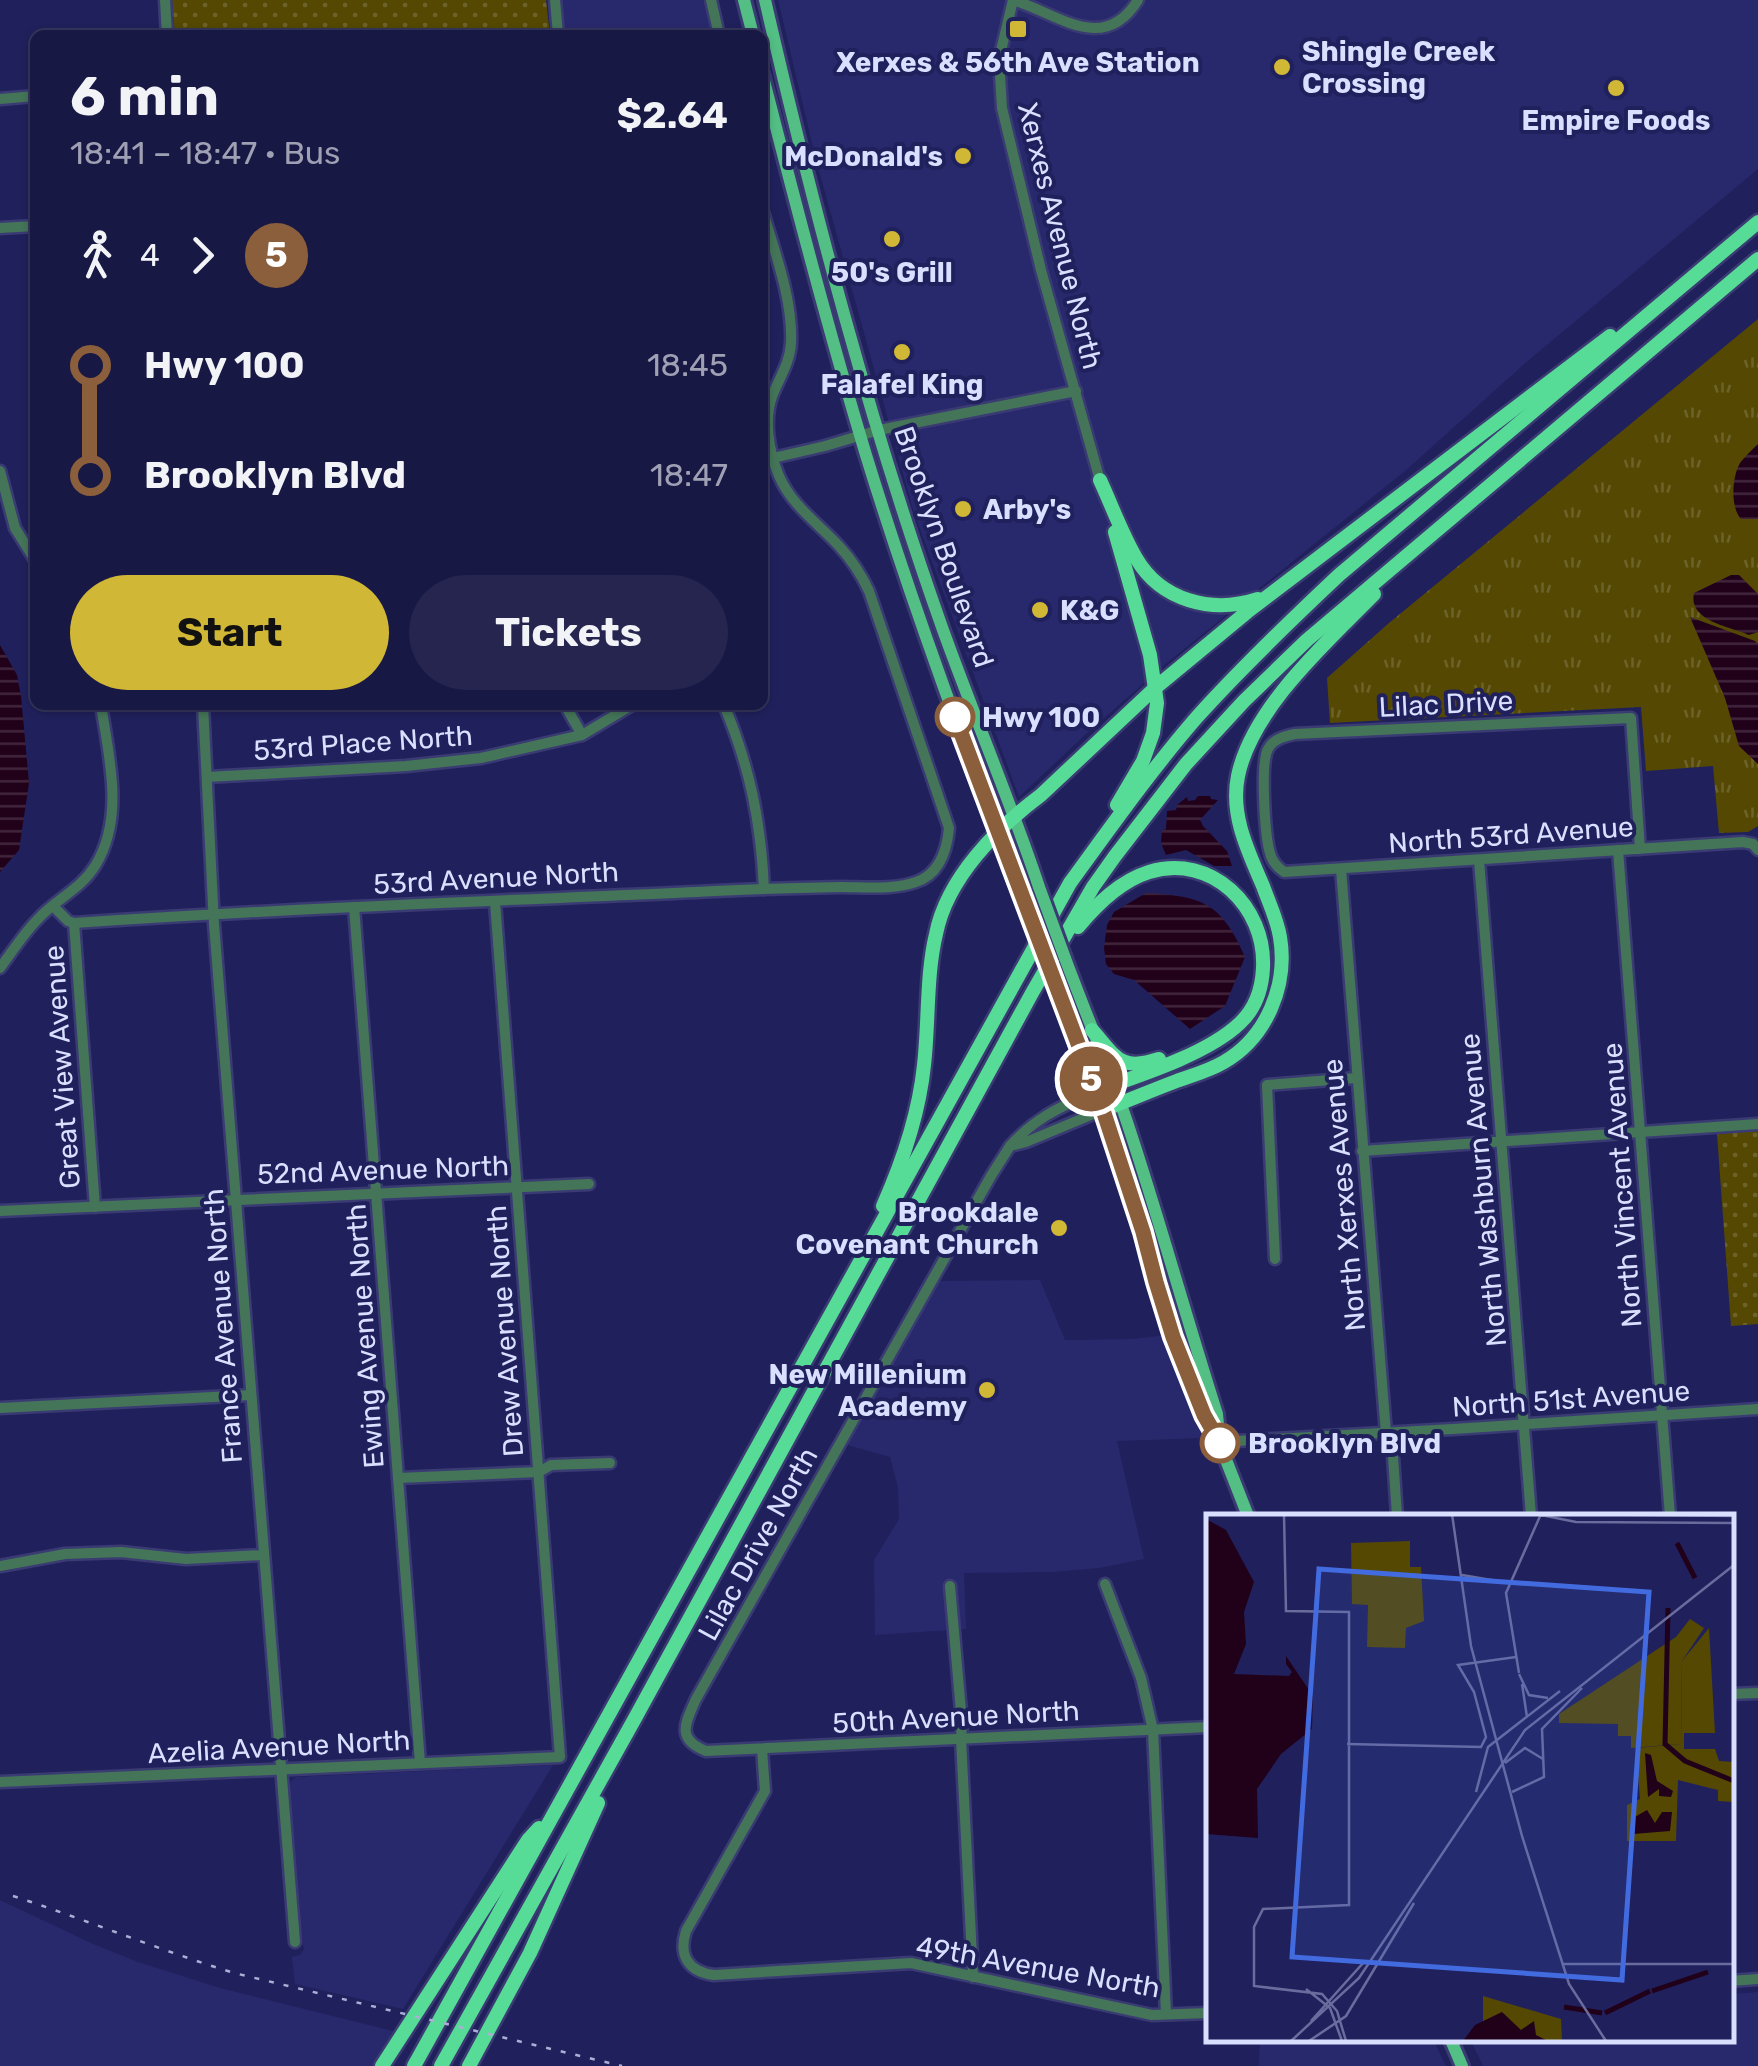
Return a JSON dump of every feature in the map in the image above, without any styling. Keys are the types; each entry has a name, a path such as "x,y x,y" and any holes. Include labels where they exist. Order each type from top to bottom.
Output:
{"highway":[{"path":"1070,883 1179,739 1281,630 1340,575 1758,222"},
{"path":"858,1266 902,1158 919,1100 932,954 938,926 958,879 998,834 1156,688 1276,590 1715,258"},
{"path":"441,2066 1093,887 1186,764 1307,640 1758,259"},
{"path":"1100,480 1137,560 1172,594 1191,603 1214,606 1249,602 1276,590"},
{"path":"1103,1110 1224,1062 1246,1046 1267,1018 1280,978 1280,942 1273,911 1239,824 1236,786 1241,766 1262,722 1295,676 1438,529"},
{"path":"414,2066 1070,883 1142,761 1156,717 1156,688 1144,630 1115,532"},
{"path":"1032,993 1080,925 1112,892 1146,873 1167,868 1192,870 1235,892 1253,917 1264,960 1259,996 1248,1015 1225,1035 1188,1055 1096,1091"},
{"path":"1092,1030 1116,1056 1133,1066 1225,1035"},
{"path":"469,2066 530,1953 634,1720"},
{"path":"382,2066 528,1840 554,1813"}],"main road":[{"path":"744,0 752,30"},
{"name":"Brooklyn Boulevard","path":"764,0 878,430 943,630 1114,1085 1218,1414 1219,1442"},
{"name":"Brooklyn Boulevard","path":"768,95 834,348 921,624 1103,1110 1173,1337 1247,1514"},
{"path":"1451,2041 1462,2066"}],"street":[{"path":"165,0 167,30"},
{"path":"555,0 558,30"},
{"path":"710,0 718,30"},
{"path":"1012,0 1095,30 1116,22 1138,0"},
{"name":"Xerxes Avenue North","path":"1012,0 999,59 1002,108 1041,270 1115,532"},
{"path":"0,99 30,96"},
{"path":"0,228 30,226"},
{"path":"768,232 790,318 791,349 768,415 774,458 878,430 1076,391"},
{"name":"53rd Avenue North","path":"74,923 764,888 899,886 921,881 940,863 948,846 949,828 872,601 853,562 790,494 779,477 774,458"},
{"path":"0,471 15,528 30,552"},
{"path":"0,968 38,919 96,866 110,828 113,788 102,710"},
{"name":"France Avenue North","path":"203,710 214,914 295,1942"},
{"path":"568,710 582,734"},
{"name":"53rd Place North","path":"206,778 481,758 582,734 623,710"},
{"path":"726,710 751,782 764,888"},
{"name":"Lilac Drive","path":"1274,864 1268,850 1262,768 1268,748 1281,737 1631,718 1640,848"},
{"name":"North 53rd Avenue","path":"1274,864 1284,872 1743,842 1756,847"},
{"name":"North Vincent Avenue","path":"1618,850 1670,1514"},
{"name":"North Washburn Avenue","path":"1479,860 1530,1514"},
{"name":"North Xerxes Avenue","path":"1341,869 1386,1432 1392,1441 1398,1514"},
{"name":"Drew Avenue North","path":"496,902 560,1757"},
{"path":"53,906 74,923"},
{"name":"Ewing Avenue North","path":"354,907 420,1763"},
{"name":"Great View Avenue","path":"74,923 95,1207"},
{"path":"1275,1259 1266,1086 1356,1078"},
{"name":"Lilac Drive North","path":"706,1751 694,1746 684,1727 696,1698 991,1176 1025,1130 1051,1111 1096,1091"},
{"path":"1010,1146 1103,1110"},
{"path":"1362,1152 1758,1124"},
{"name":"52nd Avenue North","path":"0,1212 588,1184"},
{"path":"0,1408 250,1395"},
{"name":"North 51st Avenue","path":"1219,1442 1758,1409"},
{"path":"398,1478 539,1472 551,1465 610,1463"},
{"path":"0,1566 65,1554 121,1552 186,1559 263,1555"},
{"path":"1105,1584 1141,1678 1153,1730 1166,2014"},
{"path":"950,1586 962,1724 973,1976"},
{"path":"1733,1694 1758,1692"},
{"name":"50th Avenue North","path":"706,1751 1206,1727"},
{"name":"49th Avenue North","path":"762,1749 765,1791 683,1940 685,1960 692,1968 714,1975 912,1963 1152,2015 1206,2013"},
{"name":"Azelia Avenue North","path":"0,1782 560,1757"},
{"path":"1733,1981 1758,1979"}],"shaded area":[{"path":"561,0 703,0 711,30 564,30"},
{"name":"Shingle Creek Crossing","path":"778,0 1758,0 1758,169 1530,359 1405,471 1168,662 1019,797 914,513 816,160"},
{"path":"1758,444 1758,519 1741,519 1734,500 1735,476 1740,463"},
{"path":"1739,575 1758,594 1758,632 1749,635 1721,625 1697,610 1694,593"},
{"path":"1690,617 1758,644 1758,764 1739,746 1725,698"},
{"path":"0,645 17,675 29,783 19,850 0,872"},
{"path":"1198,796 1218,800 1200,820 1227,851 1232,866 1214,866 1186,850 1166,855 1161,843 1167,811 1176,810 1187,797 1188,801"},
{"path":"1146,893 1182,897 1208,906 1228,925 1245,957 1225,1006 1190,1029 1134,980 1114,974 1106,964 1107,925 1114,912"},
{"path":"1040,1280 1065,1340 1166,1335 1203,1438 1117,1441 1144,1559 1052,1572 964,1573 966,1629 875,1635 874,1560 899,1519 898,1488 890,1457 844,1444 938,1281"},
{"path":"553,1765 403,2009 295,1984 292,1957 304,1949 291,1781 296,1777"},
{"path":"0,1900 138,1962 220,1988 401,2033 378,2066 0,2066"},
{"path":"1758,1992 1758,2066 1483,2066 1471,2041 1733,2041 1733,1994"},
{"path":"1260,2041 1434,2041 1446,2066 1259,2066"}],"green space":[{"path":"172,0 546,0 549,30 175,30"},
{"path":"1758,319 1758,826 1748,832 1719,833 1713,766 1646,771 1641,707 1330,723 1327,678"},
{"path":"1758,1130 1758,1324 1731,1326 1717,1134"}],"railway":[{"path":"13,1896 234,1973 622,2066"}],"bus line":[{"name":"5","path":"955,717 1103,1110 1173,1337 1204,1415 1220,1443"}],"place":[{"name":"Xerxes & 56th Ave Station","path":"1018,29"},
{"name":"Shingle Creek Crossing","path":"1282,67"},
{"name":"Empire Foods","path":"1616,88"},
{"name":"McDonald's","path":"963,156"},
{"name":"50's Grill","path":"892,239"},
{"name":"Falafel King","path":"902,352"},
{"name":"Arby's","path":"963,509"},
{"name":"K&G","path":"1040,610"},
{"name":"Hwy 100","path":"955,717"},
{"name":"Brookdale Covenant Church","path":"1059,1228"},
{"name":"New Millenium Academy","path":"987,1390"},
{"name":"Brooklyn Blvd","path":"1220,1443"}]}
